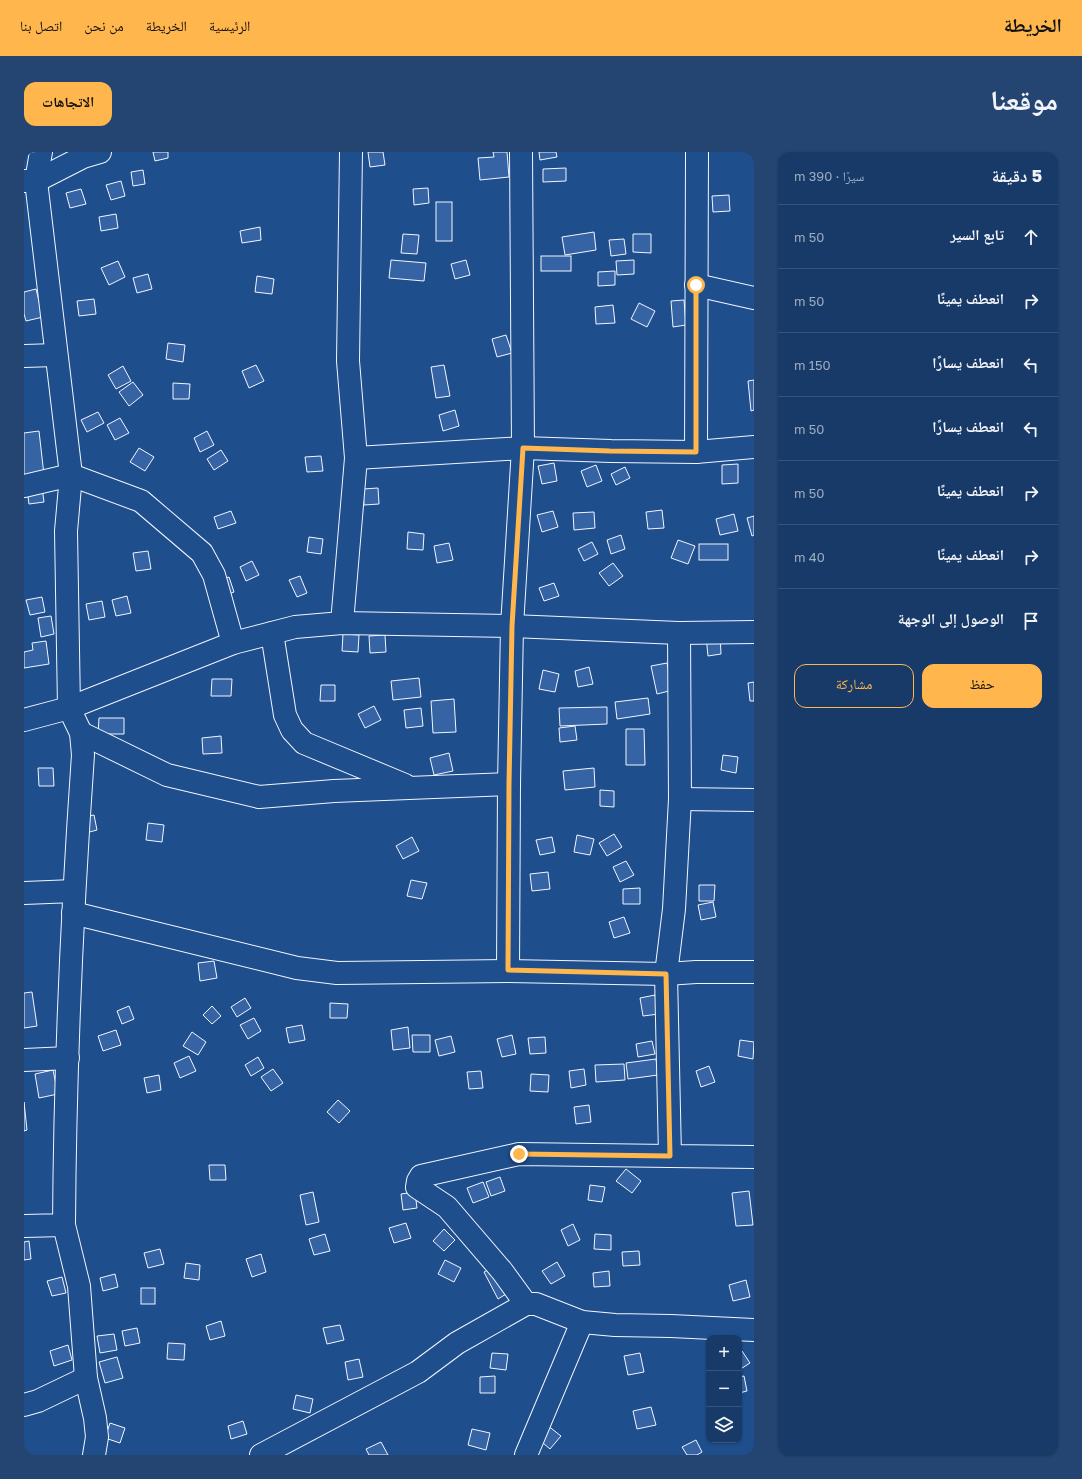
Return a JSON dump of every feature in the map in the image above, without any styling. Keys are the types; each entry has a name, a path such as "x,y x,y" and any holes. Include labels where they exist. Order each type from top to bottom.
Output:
{"street":[{"path":"41,152 30,181 56,354 71,475 66,531 69,708 81,733 83,755 73,913 64,1163 64,1225 79,1286 86,1378 95,1418 97,1437 94,1455"},
{"path":"30,181 83,157 100,152"},
{"path":"342,623 356,458 348,361 350,152"},
{"path":"508,970 512,626 523,448 521,152"},
{"path":"696,452 697,152"},
{"path":"696,285 754,298"},
{"path":"24,356 56,354"},
{"path":"356,458 523,448 696,452 754,447"},
{"path":"24,486 71,475 141,501 202,553 214,574 233,643"},
{"path":"24,720 69,708 233,643 295,627 342,623 512,626 679,633 754,632"},
{"path":"272,633 285,715 292,730 304,743 410,788"},
{"path":"670,1156 666,974 674,909 680,799 679,633"},
{"path":"81,733 166,775 259,797 334,791 509,784"},
{"path":"680,799 754,800"},
{"path":"24,893 74,892"},
{"path":"73,913 297,968 338,973 508,970 666,974 696,972 754,972"},
{"path":"24,1060 68,1058"},
{"path":"526,1304 502,1271 447,1207 417,1186 421,1176 519,1154 754,1157"},
{"path":"24,1226 64,1225"},
{"path":"261,1455 418,1372 457,1343 526,1304 536,1304 582,1322 615,1325 754,1330"},
{"path":"526,1455 582,1322"},
{"path":"24,1407 86,1378"}],"building":[{"path":"153,152 168,152 168,158 155,161"},
{"path":"368,152 383,152 385,165 370,167"},
{"path":"493,152 507,152 509,177 480,180 478,158 494,157"},
{"path":"539,152 556,152 557,157 540,160"},
{"path":"566,168 566,181 543,182 543,169"},
{"path":"143,170 145,184 133,186 131,172"},
{"path":"121,181 125,196 111,200 106,185"},
{"path":"428,188 429,203 414,205 413,189"},
{"path":"81,189 86,204 70,208 66,193"},
{"path":"729,195 730,211 713,212 712,196"},
{"path":"436,202 452,202 452,241 436,241"},
{"path":"116,214 118,228 101,231 99,217"},
{"path":"260,227 261,240 242,243 240,231"},
{"path":"594,232 596,250 565,255 562,237"},
{"path":"403,234 419,235 417,254 401,253"},
{"path":"633,234 651,234 651,253 633,252"},
{"path":"624,239 626,254 611,256 609,240"},
{"path":"541,256 571,256 571,271 541,271"},
{"path":"391,260 426,263 424,281 389,278"},
{"path":"466,260 470,275 455,279 451,264"},
{"path":"634,260 634,274 617,275 616,261"},
{"path":"118,261 125,277 109,285 101,268"},
{"path":"615,271 615,285 598,286 598,272"},
{"path":"148,274 152,289 137,293 133,278"},
{"path":"257,276 274,279 272,294 255,292"},
{"path":"36,289 43,317 26,321 24,314 24,292"},
{"path":"94,299 96,314 79,316 77,301"},
{"path":"684,300 686,325 673,327 671,301"},
{"path":"639,303 655,311 647,327 631,319"},
{"path":"613,305 615,323 596,324 595,307"},
{"path":"506,335 512,353 497,357 492,339"},
{"path":"168,343 185,345 183,362 166,359"},
{"path":"256,365 264,381 249,388 242,371"},
{"path":"444,365 450,396 436,398 431,367"},
{"path":"123,366 131,381 116,389 108,375"},
{"path":"754,380 754,410 751,411 748,381"},
{"path":"133,382 143,395 129,406 119,392"},
{"path":"173,383 190,384 189,399 173,399"},
{"path":"455,410 459,426 443,431 439,415"},
{"path":"98,412 104,423 87,432 81,420"},
{"path":"120,418 129,433 115,440 107,425"},
{"path":"39,431 44,475 24,477 24,433"},
{"path":"207,431 214,445 200,452 194,438"},
{"path":"139,448 154,457 145,471 130,462"},
{"path":"221,450 228,461 214,470 207,459"},
{"path":"321,456 323,471 307,472 305,457"},
{"path":"554,463 557,481 542,484 538,466"},
{"path":"738,464 738,483 722,484 722,465"},
{"path":"596,465 602,481 587,487 581,471"},
{"path":"625,467 630,478 616,485 611,474"},
{"path":"42,487 44,502 29,504 27,489"},
{"path":"378,488 379,504 364,505 363,489"},
{"path":"662,510 664,528 648,529 646,512"},
{"path":"231,511 236,523 218,529 214,517"},
{"path":"553,511 558,527 542,532 537,515"},
{"path":"594,512 595,528 574,530 573,513"},
{"path":"734,514 738,531 720,535 716,519"},
{"path":"754,516 754,535 752,536 747,518"},
{"path":"408,532 424,534 423,550 407,549"},
{"path":"621,535 625,549 611,554 607,540"},
{"path":"309,537 323,539 321,554 307,552"},
{"path":"678,540 695,546 688,564 671,558"},
{"path":"592,542 598,554 584,561 578,549"},
{"path":"449,543 453,560 437,563 434,546"},
{"path":"699,544 728,544 728,560 699,560"},
{"path":"148,551 151,569 136,571 133,553"},
{"path":"252,561 259,575 246,581 240,567"},
{"path":"613,563 623,576 609,586 599,573"},
{"path":"300,576 307,593 297,597 289,580"},
{"path":"229,577 234,592 219,598 214,582"},
{"path":"554,583 559,596 544,601 539,588"},
{"path":"127,596 131,613 116,616 112,600"},
{"path":"42,597 45,612 30,615 26,600"},
{"path":"102,601 105,617 89,620 86,604"},
{"path":"51,616 54,634 41,637 38,618"},
{"path":"343,634 359,635 358,652 342,651"},
{"path":"385,635 386,652 370,653 369,636"},
{"path":"720,635 721,654 708,656 706,636"},
{"path":"46,641 49,664 24,668 24,652 33,650 32,643"},
{"path":"667,663 673,690 657,694 651,666"},
{"path":"589,667 593,684 578,687 575,671"},
{"path":"543,670 559,674 555,692 539,689"},
{"path":"419,678 421,697 393,700 391,681"},
{"path":"212,679 232,679 231,696 211,696"},
{"path":"754,682 754,701 750,701 748,683"},
{"path":"321,685 335,685 335,701 320,701"},
{"path":"648,698 650,714 617,719 615,702"},
{"path":"454,699 456,732 433,733 431,701"},
{"path":"374,706 381,720 365,728 358,714"},
{"path":"607,707 607,724 560,726 559,708"},
{"path":"421,708 423,726 406,728 404,710"},
{"path":"99,718 124,718 124,734 98,734"},
{"path":"575,726 577,740 560,742 559,728"},
{"path":"626,729 644,729 645,765 626,765"},
{"path":"221,736 222,753 203,754 202,738"},
{"path":"449,753 453,771 434,775 430,758"},
{"path":"723,755 738,757 736,773 721,770"},
{"path":"38,768 53,768 54,786 39,786"},
{"path":"594,768 595,787 565,790 563,771"},
{"path":"600,790 614,791 614,807 600,806"},
{"path":"94,815 97,830 82,834 79,818"},
{"path":"148,823 164,825 162,842 146,840"},
{"path":"614,834 622,847 607,856 599,843"},
{"path":"577,835 594,839 590,855 574,852"},
{"path":"412,837 419,851 403,859 396,846"},
{"path":"552,837 555,852 540,855 536,840"},
{"path":"626,861 634,875 620,882 613,867"},
{"path":"548,872 550,889 532,891 530,874"},
{"path":"411,880 427,883 422,899 407,896"},
{"path":"699,885 715,885 714,901 699,901"},
{"path":"640,888 640,904 623,904 623,889"},
{"path":"713,902 716,917 701,920 698,905"},
{"path":"624,917 630,933 614,938 609,922"},
{"path":"214,961 217,978 200,981 198,963"},
{"path":"32,992 37,1026 24,1028 24,993"},
{"path":"655,995 659,1014 643,1016 640,998"},
{"path":"245,998 251,1008 237,1017 231,1007"},
{"path":"330,1003 348,1004 347,1018 330,1018"},
{"path":"129,1006 134,1019 122,1024 117,1011"},
{"path":"212,1006 221,1016 212,1024 203,1015"},
{"path":"254,1018 261,1031 248,1039 240,1025"},
{"path":"302,1025 305,1040 289,1043 286,1028"},
{"path":"408,1027 410,1048 393,1050 391,1030"},
{"path":"116,1030 121,1045 103,1051 98,1036"},
{"path":"192,1032 206,1042 198,1055 183,1046"},
{"path":"412,1035 430,1035 430,1052 413,1052"},
{"path":"512,1035 516,1054 502,1057 497,1039"},
{"path":"451,1036 455,1052 439,1056 435,1040"},
{"path":"545,1037 546,1053 530,1054 528,1038"},
{"path":"740,1040 754,1042 753,1059 738,1056"},
{"path":"652,1041 655,1054 638,1057 636,1044"},
{"path":"189,1056 196,1071 180,1078 174,1063"},
{"path":"258,1057 264,1068 251,1076 245,1065"},
{"path":"656,1059 658,1075 628,1079 626,1063"},
{"path":"624,1064 625,1080 596,1082 595,1065"},
{"path":"709,1066 715,1082 701,1087 696,1071"},
{"path":"273,1069 283,1083 271,1091 261,1077"},
{"path":"584,1069 586,1085 571,1088 569,1071"},
{"path":"53,1070 58,1094 39,1098 35,1074"},
{"path":"481,1071 483,1088 469,1089 467,1072"},
{"path":"531,1074 549,1075 548,1092 530,1091"},
{"path":"159,1075 161,1090 147,1093 144,1078"},
{"path":"338,1100 350,1111 339,1123 327,1112"},
{"path":"24,1102 27,1130 24,1131"},
{"path":"589,1105 591,1122 576,1124 574,1107"},
{"path":"209,1165 225,1165 226,1180 210,1180"},
{"path":"626,1169 641,1181 632,1193 616,1181"},
{"path":"500,1177 505,1191 491,1196 486,1182"},
{"path":"483,1182 489,1197 473,1203 467,1188"},
{"path":"590,1185 605,1187 602,1202 588,1200"},
{"path":"749,1191 753,1225 736,1226 732,1193"},
{"path":"313,1192 319,1222 306,1225 300,1195"},
{"path":"415,1192 417,1208 403,1210 401,1194"},
{"path":"406,1223 411,1238 394,1243 389,1228"},
{"path":"573,1224 580,1240 568,1246 561,1230"},
{"path":"444,1229 455,1240 444,1251 433,1241"},
{"path":"325,1234 330,1251 314,1255 309,1239"},
{"path":"595,1234 611,1235 611,1250 594,1249"},
{"path":"29,1241 31,1259 24,1260 24,1242"},
{"path":"160,1249 164,1264 148,1268 144,1253"},
{"path":"639,1251 640,1265 623,1266 622,1252"},
{"path":"261,1254 266,1272 252,1277 246,1259"},
{"path":"445,1260 461,1268 454,1282 438,1274"},
{"path":"557,1262 565,1276 551,1284 542,1271"},
{"path":"186,1263 200,1265 199,1280 184,1278"},
{"path":"497,1265 511,1291 498,1299 484,1272"},
{"path":"609,1271 610,1286 594,1287 593,1273"},
{"path":"115,1274 118,1287 103,1291 100,1278"},
{"path":"62,1277 66,1293 52,1296 47,1281"},
{"path":"746,1280 750,1297 733,1301 729,1285"},
{"path":"141,1288 155,1288 155,1304 141,1304"},
{"path":"221,1321 225,1336 210,1340 206,1326"},
{"path":"340,1325 344,1340 327,1344 323,1328"},
{"path":"137,1328 140,1343 125,1346 122,1331"},
{"path":"114,1334 117,1350 100,1353 97,1336"},
{"path":"168,1343 185,1344 184,1360 167,1359"},
{"path":"68,1345 72,1360 54,1366 50,1351"},
{"path":"742,1351 750,1363 742,1368"},
{"path":"492,1353 508,1354 506,1370 490,1368"},
{"path":"640,1353 644,1372 628,1375 624,1356"},
{"path":"117,1357 123,1378 105,1383 99,1362"},
{"path":"359,1359 363,1377 348,1380 345,1362"},
{"path":"495,1376 495,1393 480,1393 480,1377"},
{"path":"742,1376 744,1376 747,1391 742,1392"},
{"path":"296,1395 313,1399 310,1413 293,1409"},
{"path":"651,1407 656,1425 637,1429 633,1411"},
{"path":"243,1421 247,1434 231,1439 228,1426"},
{"path":"110,1423 125,1428 120,1443 105,1438"},
{"path":"547,1425 561,1436 550,1449 536,1437"},
{"path":"472,1429 490,1433 486,1450 468,1445"},
{"path":"696,1440 702,1452 697,1455 687,1455 682,1447"},
{"path":"381,1442 388,1455 369,1455 366,1449"}],"route":[{"path":"519,1154 670,1156 666,974 508,970 512,626 523,448 696,452 696,285"}]}
